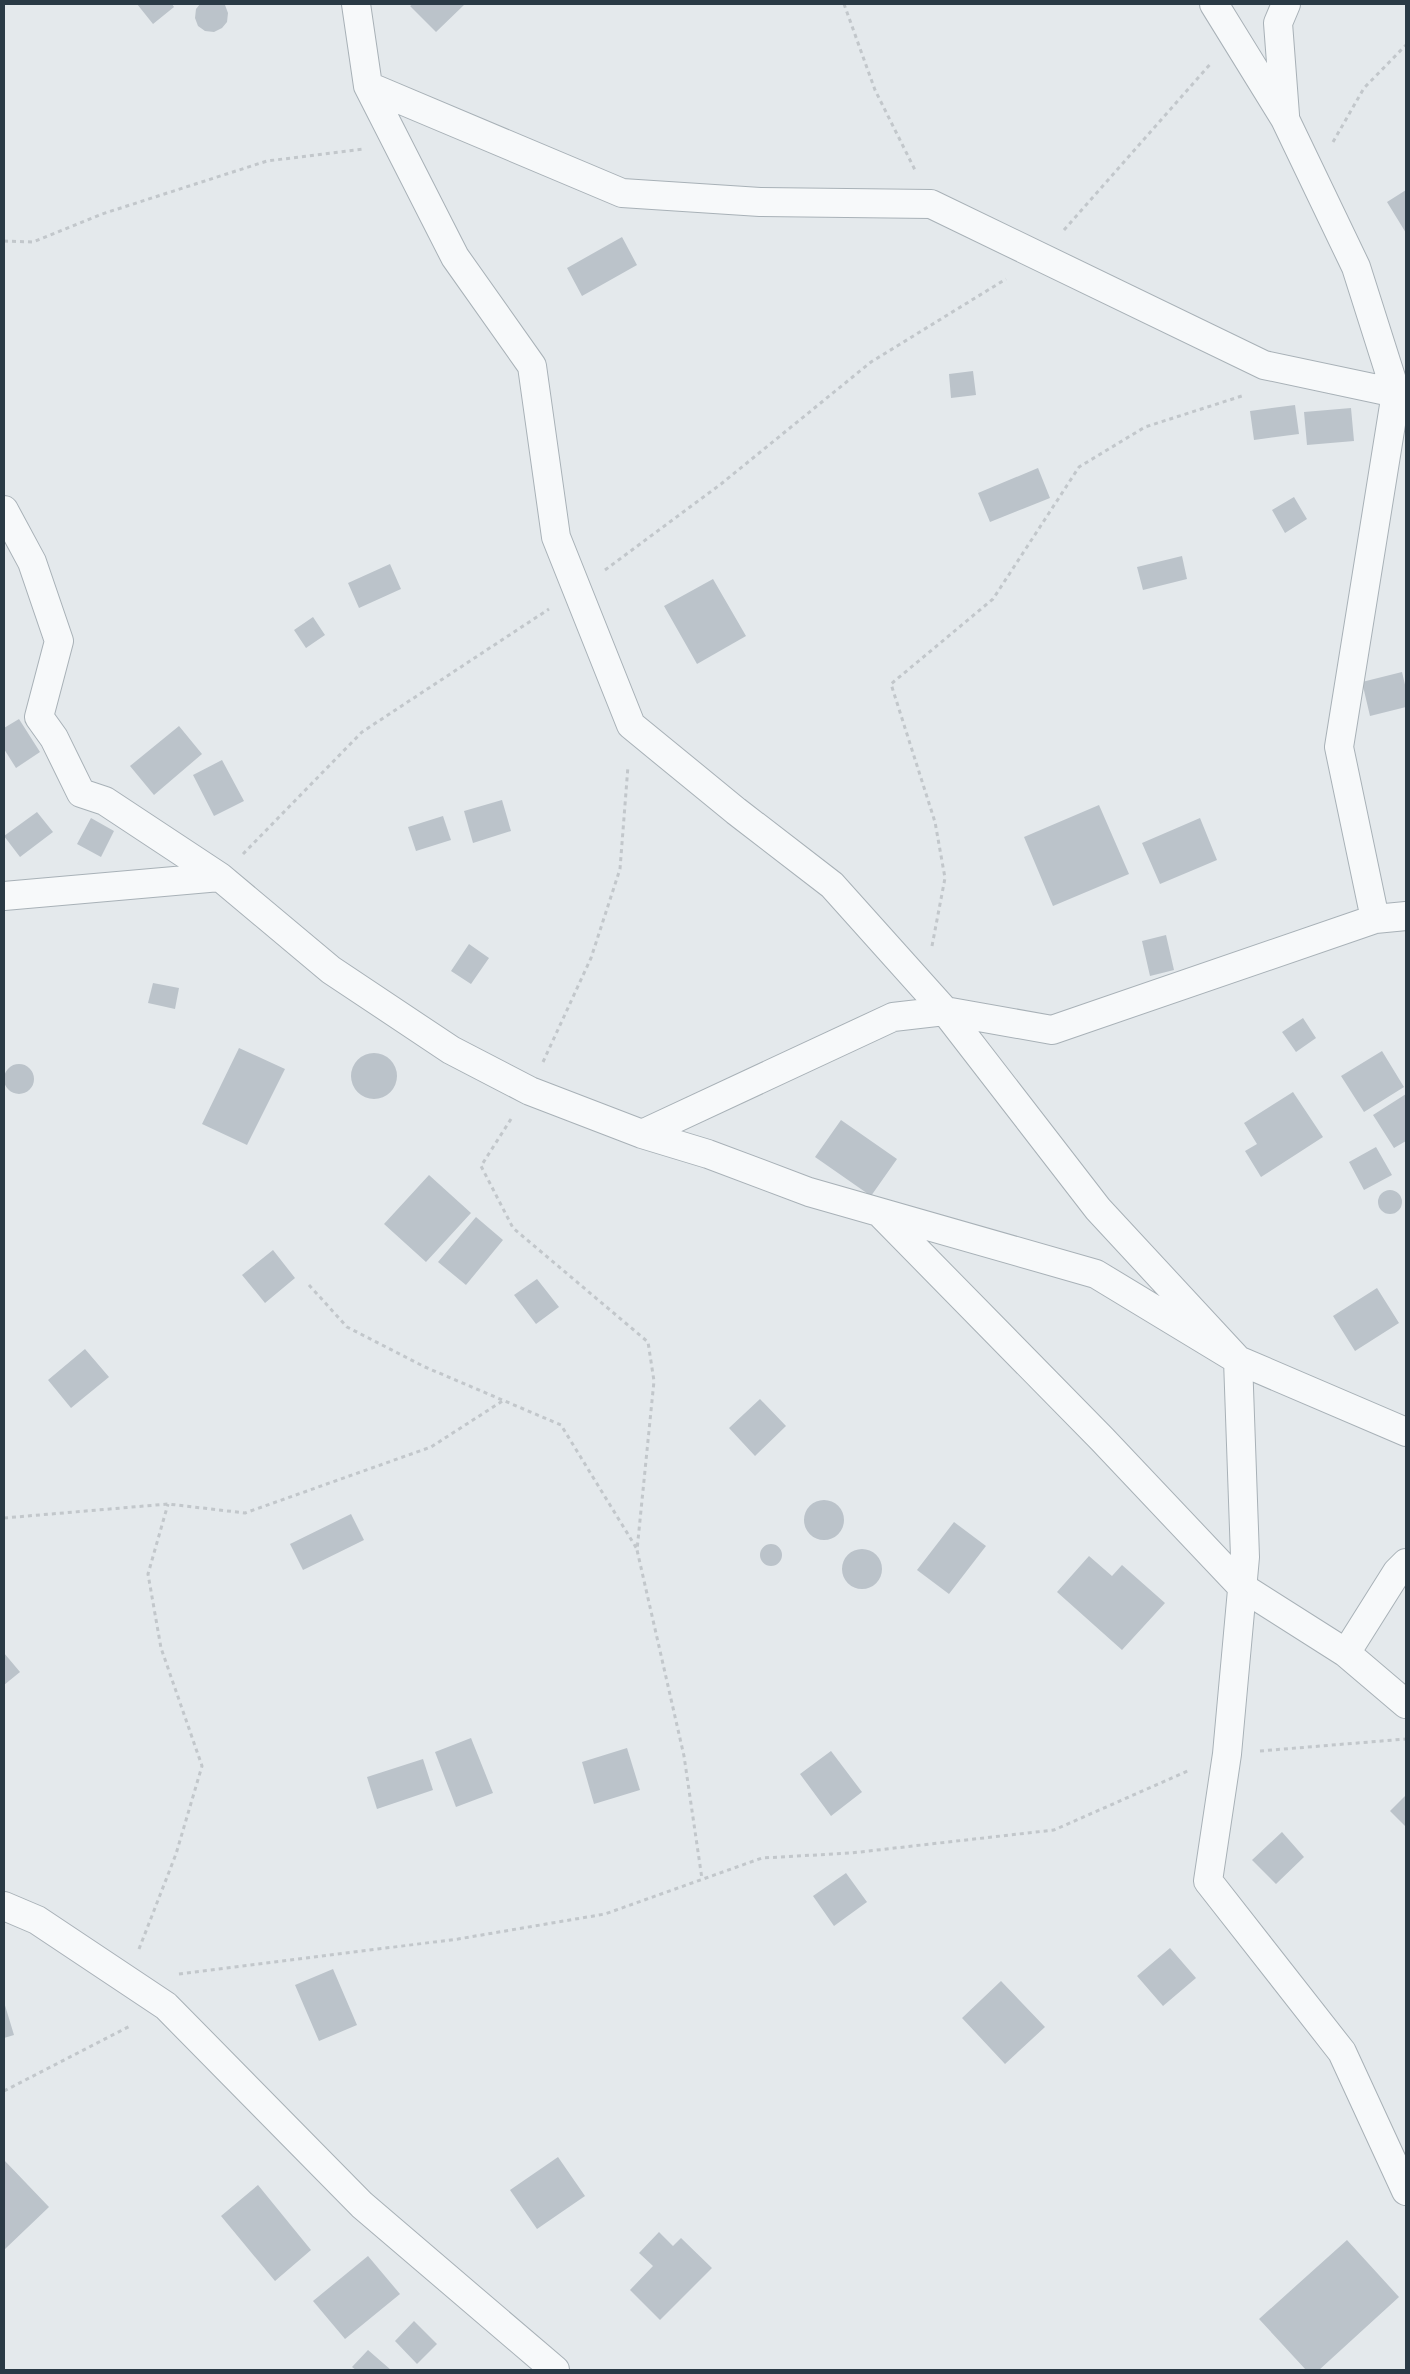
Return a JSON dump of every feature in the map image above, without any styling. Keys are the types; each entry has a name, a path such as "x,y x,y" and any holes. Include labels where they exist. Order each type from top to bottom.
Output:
{"street":[{"path":"356,4 368,86 456,257 532,366 556,537 631,724 736,811 832,884 945,1011 1098,1209 1238,1360 1245,1557 1227,1754 1208,1881 1342,2052 1406,2191"},
{"path":"1214,4 1285,119 1356,267 1396,393 1339,747 1375,919"},
{"path":"1285,119 1278,23 1286,4"},
{"path":"368,86 622,193 760,202 931,204 1264,365 1396,393"},
{"path":"4,510 32,562 59,641 39,717 54,738 81,793 105,801 220,877 331,970 451,1050 530,1091 642,1134 708,1154 808,1192 1096,1274 1238,1360 1406,1432"},
{"path":"4,896 220,877"},
{"path":"642,1134 893,1017 945,1011 1052,1030 1375,919 1406,916"},
{"path":"882,1214 1102,1439 1242,1587 1346,1653 1406,1704"},
{"path":"1346,1653 1397,1572 1406,1564"},
{"path":"4,1906 37,1920 166,2006 362,2205 555,2370"}],"path":[{"path":"844,4 876,90 931,204"},
{"path":"220,877 362,732 578,591 721,484 871,362 1040,258 1234,36"},
{"path":"1313,177 1364,88 1406,45"},
{"path":"4,241 33,242 102,214 267,161 398,145"},
{"path":"924,988 945,878 935,822 891,684 993,599 1079,467 1145,427 1254,392"},
{"path":"631,724 620,869 591,958 530,1091 481,1166 513,1228 648,1342 654,1381 637,1550"},
{"path":"309,1285 347,1327 425,1367 561,1425 637,1550 684,1756 702,1879"},
{"path":"4,1518 168,1504 245,1513 431,1447 504,1400"},
{"path":"168,1504 148,1574 161,1648 202,1766 176,1854 127,1980 458,1939 604,1914 762,1858 851,1853 1054,1830 1227,1754 1406,1739"},
{"path":"4,2091 103,2042 166,2006"}],"building":[{"path":"137,4 172,4 174,7 153,24"},
{"path":"200,4 225,5 228,13 227,22 222,28 214,32 205,31 198,26 195,18 196,9"},
{"path":"413,4 465,4 436,32 410,6"},
{"path":"1406,190 1406,233 1387,202"},
{"path":"622,237 637,265 582,296 567,268"},
{"path":"973,371 976,395 951,398 949,374"},
{"path":"1295,405 1299,434 1254,440 1250,411"},
{"path":"1351,408 1354,441 1307,445 1304,412"},
{"path":"1038,468 1050,498 990,522 978,493"},
{"path":"1294,497 1307,519 1285,533 1272,510"},
{"path":"1182,556 1187,579 1143,590 1137,567"},
{"path":"390,564 401,589 359,608 348,583"},
{"path":"713,579 746,636 697,664 664,606"},
{"path":"313,617 325,635 306,648 294,630"},
{"path":"1402,672 1406,689 1406,707 1370,716 1362,682"},
{"path":"19,719 40,752 16,768 4,749 4,728"},
{"path":"179,726 202,754 154,795 130,766"},
{"path":"222,760 244,801 214,816 193,775"},
{"path":"502,800 511,831 473,843 464,811"},
{"path":"1099,805 1129,874 1053,906 1024,837"},
{"path":"37,812 53,832 20,857 4,836"},
{"path":"443,816 451,840 416,851 408,827"},
{"path":"91,818 114,831 101,857 77,844"},
{"path":"1200,818 1217,860 1160,884 1142,843"},
{"path":"1166,935 1174,970 1150,976 1142,941"},
{"path":"469,944 489,958 471,984 451,971"},
{"path":"153,983 179,988 175,1009 148,1003"},
{"path":"1303,1018 1316,1038 1296,1052 1282,1032"},
{"path":"239,1048 285,1069 247,1145 202,1124"},
{"path":"1382,1051 1404,1087 1364,1112 1341,1076"},
{"path":"374,1053 387,1057 393,1063 397,1076 393,1089 387,1095 374,1099 361,1095 355,1089 351,1076 355,1063 361,1057"},
{"path":"19,1064 30,1068 34,1079 30,1090 19,1094 8,1090 4,1079 8,1068"},
{"path":"1293,1092 1323,1137 1261,1177 1245,1151 1257,1144 1244,1123"},
{"path":"1406,1094 1406,1141 1394,1148 1373,1115"},
{"path":"841,1120 897,1159 871,1196 815,1157"},
{"path":"1376,1147 1392,1175 1364,1190 1349,1162"},
{"path":"429,1175 471,1213 426,1262 384,1224"},
{"path":"1390,1190 1398,1194 1402,1202 1398,1210 1390,1214 1382,1210 1378,1202 1382,1194"},
{"path":"476,1217 503,1240 466,1285 438,1262"},
{"path":"273,1250 295,1278 265,1303 242,1275"},
{"path":"537,1279 559,1307 536,1324 514,1295"},
{"path":"1377,1288 1399,1323 1355,1351 1333,1316"},
{"path":"85,1349 109,1377 71,1408 48,1380"},
{"path":"760,1399 786,1426 755,1456 729,1428"},
{"path":"824,1500 838,1506 844,1520 838,1534 824,1540 810,1534 804,1520 810,1506"},
{"path":"351,1514 364,1540 303,1570 290,1544"},
{"path":"954,1522 986,1546 949,1594 917,1570"},
{"path":"771,1544 779,1547 782,1555 779,1563 771,1566 763,1563 760,1555 763,1547"},
{"path":"862,1549 876,1555 882,1569 876,1583 862,1589 848,1583 842,1569 848,1555"},
{"path":"1089,1556 1112,1576 1122,1565 1165,1603 1122,1650 1057,1592"},
{"path":"4,1653 20,1672 4,1685"},
{"path":"471,1738 493,1793 456,1807 435,1752"},
{"path":"627,1748 640,1790 594,1804 582,1762"},
{"path":"831,1751 862,1792 831,1816 800,1774"},
{"path":"423,1759 433,1790 377,1809 367,1777"},
{"path":"1406,1795 1406,1827 1390,1811"},
{"path":"1282,1832 1304,1857 1276,1884 1252,1860"},
{"path":"846,1873 867,1902 834,1926 813,1896"},
{"path":"1170,1948 1196,1978 1163,2006 1137,1976"},
{"path":"333,1969 357,2025 319,2041 295,1985"},
{"path":"1001,1981 1045,2027 1005,2064 962,2018"},
{"path":"4,2002 14,2035 4,2038"},
{"path":"558,2157 585,2196 537,2229 510,2190"},
{"path":"4,2160 49,2207 4,2250"},
{"path":"258,2185 311,2250 275,2281 221,2216"},
{"path":"659,2232 673,2246 681,2238 712,2268 660,2320 630,2290 653,2266 639,2253"},
{"path":"1347,2240 1399,2297 1319,2370 1306,2370 1259,2319"},
{"path":"368,2256 400,2294 345,2339 313,2301"},
{"path":"414,2321 437,2344 417,2364 395,2341"},
{"path":"368,2350 391,2370 356,2370 352,2367"}]}
